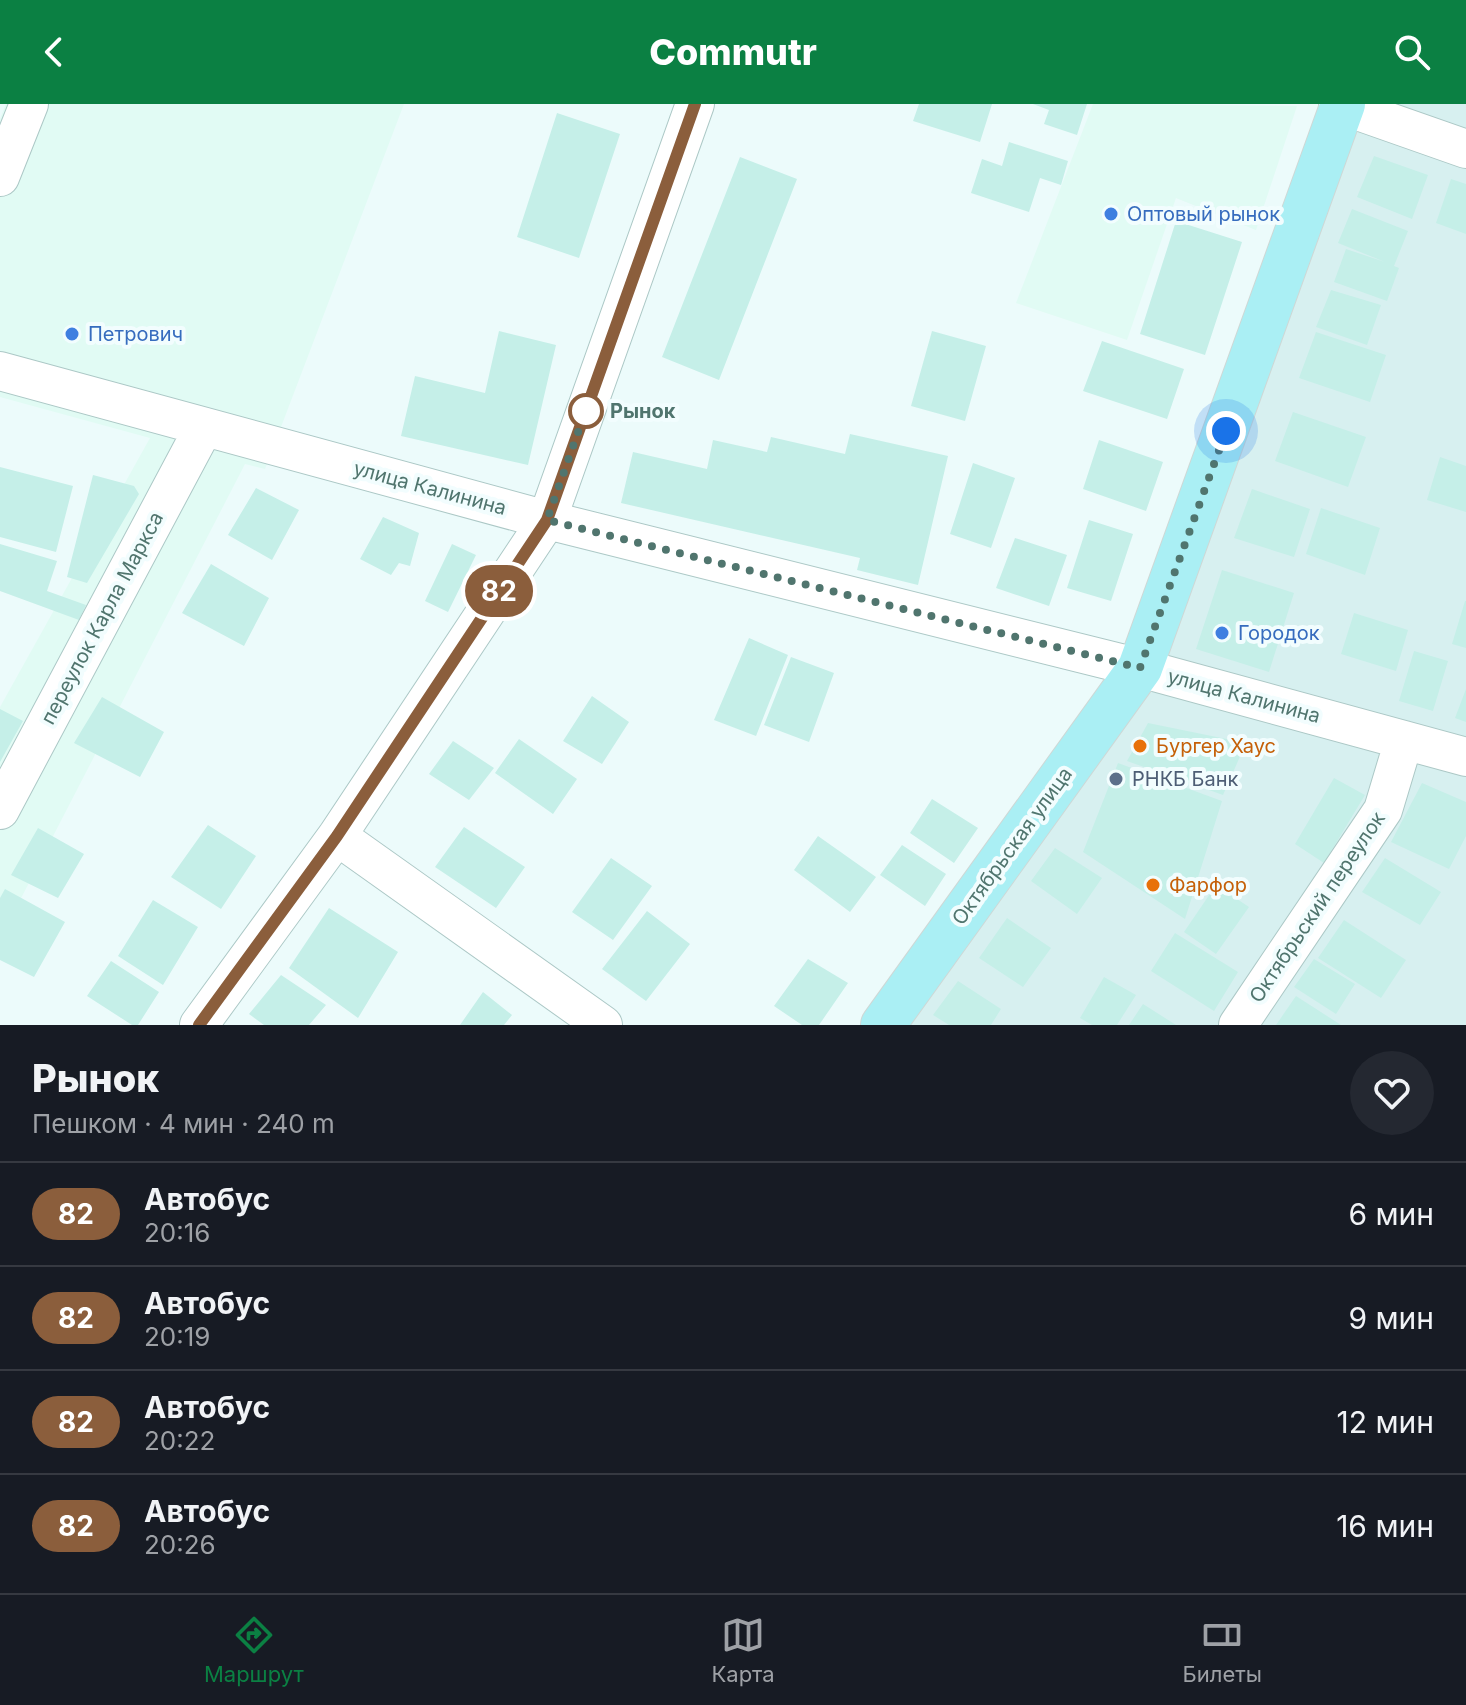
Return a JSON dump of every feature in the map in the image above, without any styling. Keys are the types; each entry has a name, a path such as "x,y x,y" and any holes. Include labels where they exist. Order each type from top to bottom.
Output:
{"main road":[{"name":"Октябрьская улица","path":"883,1025 1140,668 1341,105"}],"street":[{"path":"0,177 29,104"},
{"path":"199,1025 337,836 547,520 695,104"},
{"path":"1341,105 1466,149"},
{"name":"улица Калинина","path":"0,371 547,520 1140,668 1466,757"},
{"name":"переулок Карла Маркса","path":"0,810 204,427"},
{"name":"Октябрьский переулок","path":"1238,1025 1383,810 1404,740"},
{"path":"337,836 603,1025"}],"shaded area":[{"path":"6,104 404,104 265,469 245,464 0,939 0,707 150,438 0,397 0,119"},
{"name":"Оптовый рынок","path":"1093,104 1297,106 1256,230 1176,198 1127,340 1016,303"},
{"path":"1355,104 1466,104 1466,1025 908,1025 1145,689"}],"building":[{"path":"919,104 992,104 980,142 913,121"},
{"path":"1033,104 1087,104 1077,135 1044,124 1049,110"},
{"path":"557,113 620,134 579,258 517,237"},
{"path":"1009,142 1068,161 1061,185 1040,178 1029,212 971,193 982,159 1002,166"},
{"path":"1374,156 1428,175 1412,219 1357,197"},
{"path":"740,157 797,179 719,380 662,357"},
{"path":"1451,179 1466,184 1466,234 1436,223"},
{"path":"1352,209 1408,231 1394,266 1399,268 1387,301 1334,282 1346,249 1385,262 1338,243"},
{"path":"1176,221 1242,242 1205,355 1140,334"},
{"path":"1331,290 1381,305 1367,345 1316,327"},
{"path":"499,331 556,345 528,465 401,436 415,376 485,393"},
{"path":"932,331 986,346 965,421 911,406"},
{"path":"1316,332 1386,355 1370,402 1299,378"},
{"path":"1102,341 1184,369 1167,419 1083,391"},
{"path":"1293,412 1366,437 1348,487 1275,461"},
{"path":"850,434 948,456 918,585 857,570 860,558 621,503 633,452 707,469 713,440 767,452 771,437 845,454"},
{"path":"1099,440 1163,462 1146,511 1083,489"},
{"path":"1440,457 1466,466 1466,512 1427,500"},
{"path":"973,463 1015,478 991,548 950,534"},
{"path":"0,467 73,486 56,552 0,537"},
{"path":"93,475 134,486 139,494 87,583 67,577"},
{"path":"256,488 299,510 272,560 228,535"},
{"path":"1252,489 1310,509 1294,557 1234,538"},
{"path":"1321,508 1380,528 1365,575 1306,554"},
{"path":"383,517 419,533 410,566 399,563 391,575 360,559"},
{"path":"1089,520 1133,534 1111,601 1067,588"},
{"path":"1015,538 1067,555 1049,606 996,588"},
{"path":"0,544 57,561 47,591 86,605 79,620 0,591"},
{"path":"452,544 476,555 448,612 425,601"},
{"path":"211,564 269,598 244,646 182,613"},
{"path":"1222,570 1294,593 1269,672 1196,649"},
{"path":"1466,601 1466,648 1452,644"},
{"path":"1354,613 1408,630 1396,671 1341,654"},
{"path":"749,638 788,655 756,736 714,720"},
{"path":"1414,651 1448,661 1433,711 1399,701"},
{"path":"791,657 834,673 809,742 764,725"},
{"path":"1466,689 1466,722 1455,718"},
{"path":"592,696 629,722 602,764 563,741"},
{"path":"102,697 164,732 140,777 74,743"},
{"path":"0,709 23,721 0,762"},
{"path":"1148,723 1246,743 1223,795 1127,761"},
{"path":"519,739 577,779 553,814 495,773"},
{"path":"453,741 494,768 469,800 429,774"},
{"path":"1118,763 1222,801 1185,919 1083,852"},
{"path":"1334,778 1365,795 1324,863 1295,844"},
{"path":"1422,783 1466,802 1466,836 1449,869 1391,842"},
{"path":"932,799 978,828 954,863 910,833"},
{"path":"208,825 256,856 221,909 171,877"},
{"path":"464,827 525,867 496,908 435,867"},
{"path":"38,828 84,854 58,898 11,875"},
{"path":"818,836 876,877 850,912 794,870"},
{"path":"902,845 946,874 925,906 880,875"},
{"path":"1055,848 1102,878 1077,914 1031,881"},
{"path":"611,858 652,886 613,940 572,912"},
{"path":"1385,858 1441,892 1420,925 1362,892"},
{"path":"1216,885 1249,907 1216,954 1184,932"},
{"path":"5,889 65,922 34,977 0,960 0,898"},
{"path":"153,900 198,927 163,985 118,956"},
{"path":"329,908 398,952 358,1018 289,968"},
{"path":"647,911 690,944 646,1001 602,969"},
{"path":"1007,918 1051,948 1023,987 979,958"},
{"path":"1344,920 1406,960 1381,998 1318,958"},
{"path":"1175,933 1238,972 1214,1011 1151,971"},
{"path":"808,959 848,983 819,1025 802,1025 774,1006"},
{"path":"1314,959 1355,984 1336,1014 1294,987"},
{"path":"111,961 159,992 138,1025 132,1025 87,996"},
{"path":"281,975 326,1005 309,1025 264,1025 249,1014"},
{"path":"1104,977 1136,995 1117,1025 1092,1025 1080,1018"},
{"path":"958,981 1001,1009 991,1025 949,1025 933,1015"},
{"path":"483,992 512,1015 504,1025 460,1025"},
{"path":"1296,996 1341,1025 1276,1025"},
{"path":"1143,1004 1176,1025 1129,1025"}],"bus line":[{"name":"82","path":"199,1025 337,836 547,520 695,104"}],"place":[{"name":"Оптовый рынок","path":"1111,214"},
{"name":"Петрович","path":"72,334"},
{"name":"Рынок","path":"586,411"},
{"name":"Городок","path":"1222,633"},
{"name":"Бургер Хаус","path":"1140,746"},
{"name":"РНКБ Банк","path":"1116,779"},
{"name":"Фарфор","path":"1153,885"}],"route":[{"path":"586,411 589,401 547,520 1140,668 1226,431"}]}
